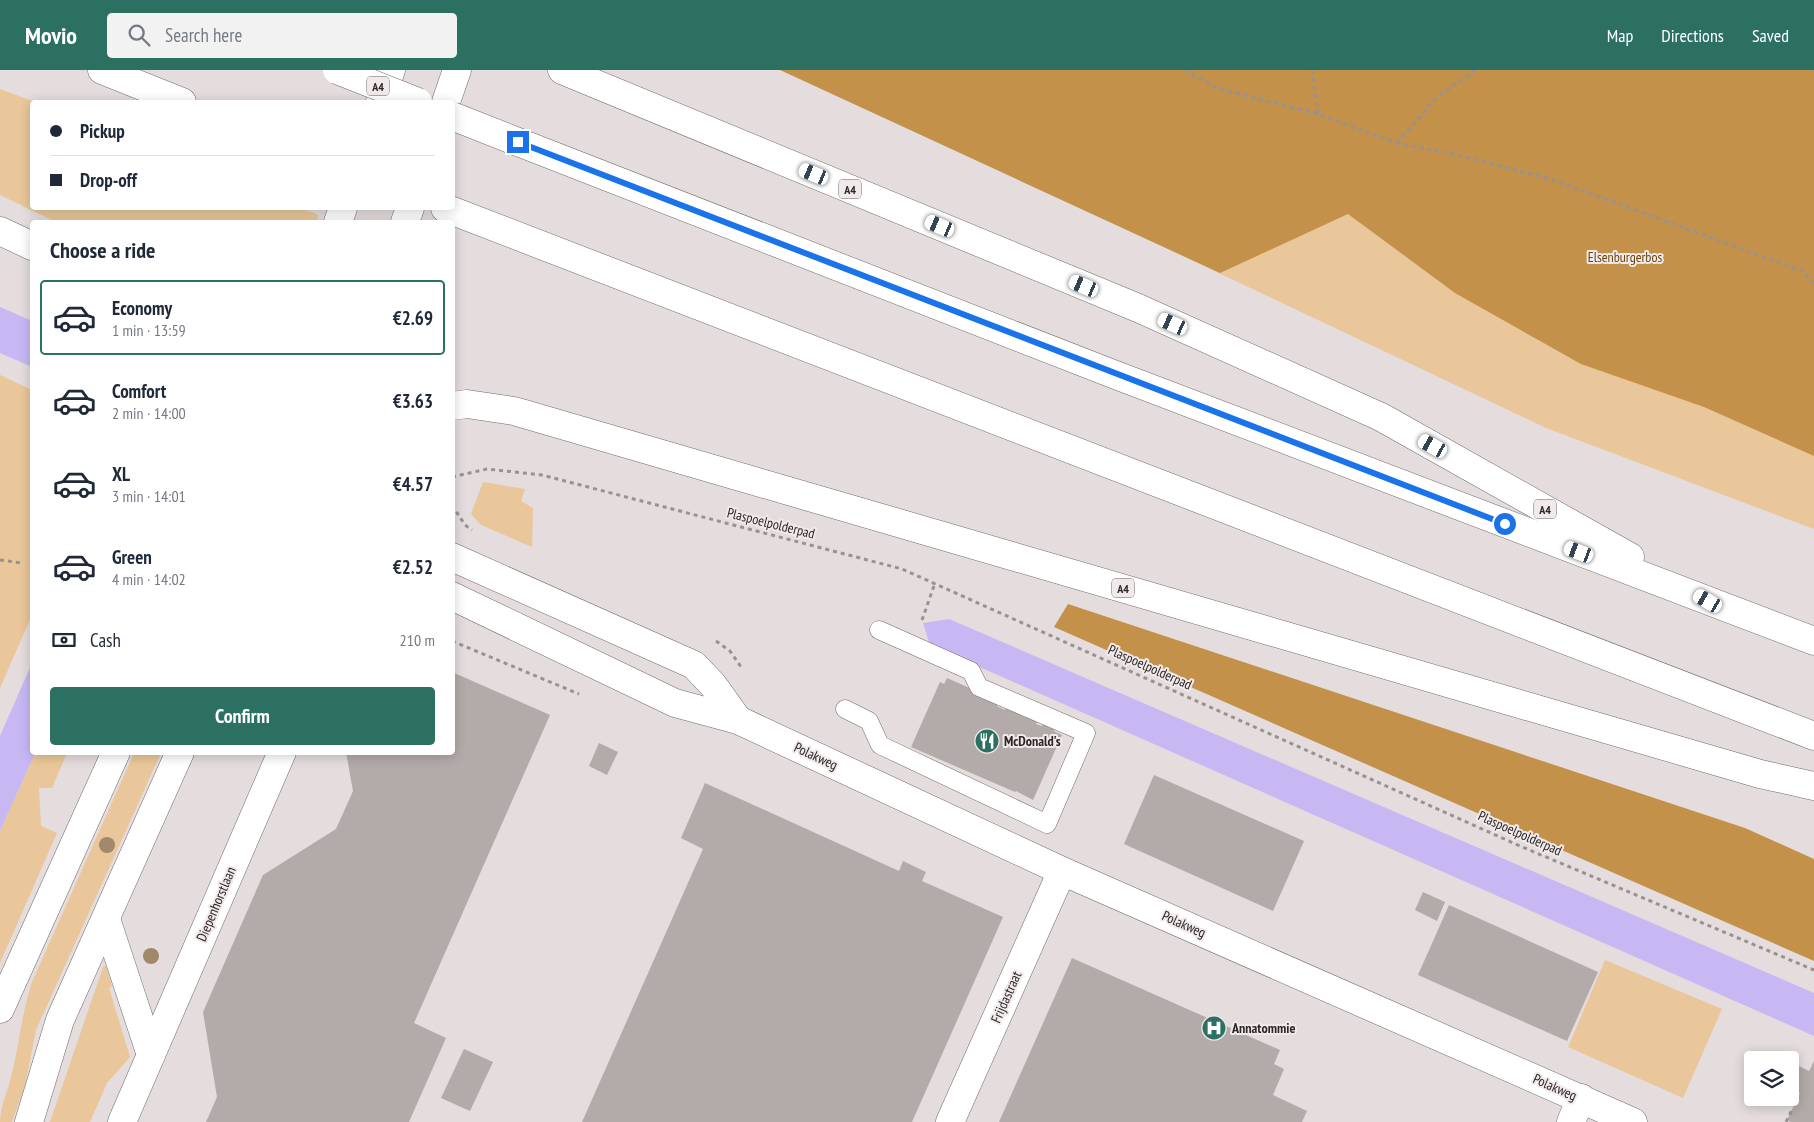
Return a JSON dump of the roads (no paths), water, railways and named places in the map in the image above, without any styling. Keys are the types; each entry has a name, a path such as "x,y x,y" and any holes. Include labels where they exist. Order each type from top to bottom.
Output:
{"main road":[{"path":"102,70 177,100"},
{"name":"A4","path":"337,70 413,100"},
{"name":"A4","path":"381,100 392,70"},
{"path":"426,100 436,70"},
{"path":"447,100 457,70"},
{"name":"A4","path":"562,70 1138,308 1382,417 1708,601"},
{"name":"A4","path":"455,117 1113,374 1814,641"},
{"path":"450,210 1814,736"},
{"path":"0,231 30,245"},
{"name":"A4","path":"455,406 466,404 514,411 1760,774 1814,786"},
{"path":"455,557 694,665 713,684 738,720"},
{"name":"Polakweg","path":"455,597 676,703 738,720 1576,1110 1633,1122"},
{"path":"0,1009 115,755"},
{"path":"29,1122 60,1020 179,755"},
{"name":"Diepenhorstlaan","path":"122,1122 281,755"},
{"name":"Frijdastraat","path":"950,1122 1062,871"},
{"path":"106,919 151,1055"}],"lane":[{"path":"845,709 869,721 880,745 1047,824 1086,734 979,687 971,671 879,630"}],"place":[{"name":"McDonald's","path":"987,741"},
{"name":"Annatommie","path":"1214,1028"}],"park label":[{"name":"Elsenburgerbos","path":"1625,257"}]}
